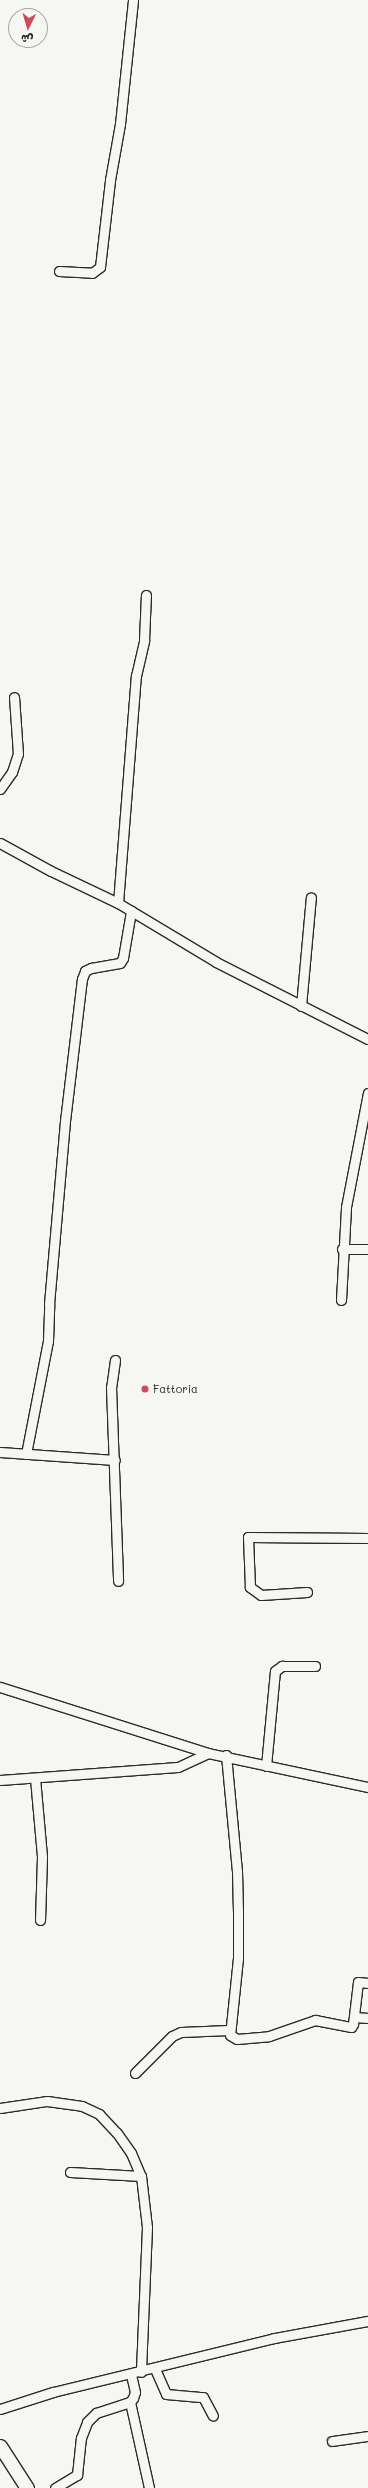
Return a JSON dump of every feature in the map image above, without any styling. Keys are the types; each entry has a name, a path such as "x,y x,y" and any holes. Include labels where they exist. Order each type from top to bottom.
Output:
{"street":[{"path":"59,271 92,273 100,267 109,185 120,124 133,0"},
{"path":"118,903 136,676 144,640 146,594"},
{"path":"0,789 12,772 18,754 14,697"},
{"path":"0,843 51,871 118,903 216,962 368,1039"},
{"path":"301,1006 311,897"},
{"path":"26,1454 48,1341 49,1304 65,1121 82,979 85,971 91,968 120,963 123,958 132,911"},
{"path":"341,1300 342,1249 346,1207 365,1121 368,1093"},
{"path":"342,1249 368,1249"},
{"path":"115,1360 111,1387 115,1460 118,1581"},
{"path":"0,1452 115,1460"},
{"path":"307,1592 261,1595 250,1587 248,1537 368,1538"},
{"path":"266,1766 275,1670 282,1666 315,1666"},
{"path":"0,1687 208,1752 226,1755 266,1766 368,1787"},
{"path":"0,1780 178,1767 208,1752"},
{"path":"226,1755 237,1871 238,1912 238,1958 229,2030 230,2035 237,2039 268,2036 315,2020 351,2027 354,2017 358,1982 368,1983"},
{"path":"35,1778 42,1857 40,1920"},
{"path":"354,2017 368,2018"},
{"path":"135,2073 172,2036 182,2032 229,2030"},
{"path":"0,2108 47,2101 82,2106 99,2114 117,2133 132,2153 141,2176 147,2227 141,2372"},
{"path":"70,2172 141,2176"},
{"path":"0,2409 53,2392 131,2375 274,2338 368,2321"},
{"path":"155,2369 166,2394 202,2397 213,2416"},
{"path":"131,2375 135,2392 130,2402 149,2488"},
{"path":"54,2488 76,2475 81,2438 87,2422 96,2413 130,2402"},
{"path":"332,2441 368,2436"},
{"path":"0,2446 27,2488"}],"place":[{"name":"Fattoria","path":"145,1389"}]}
